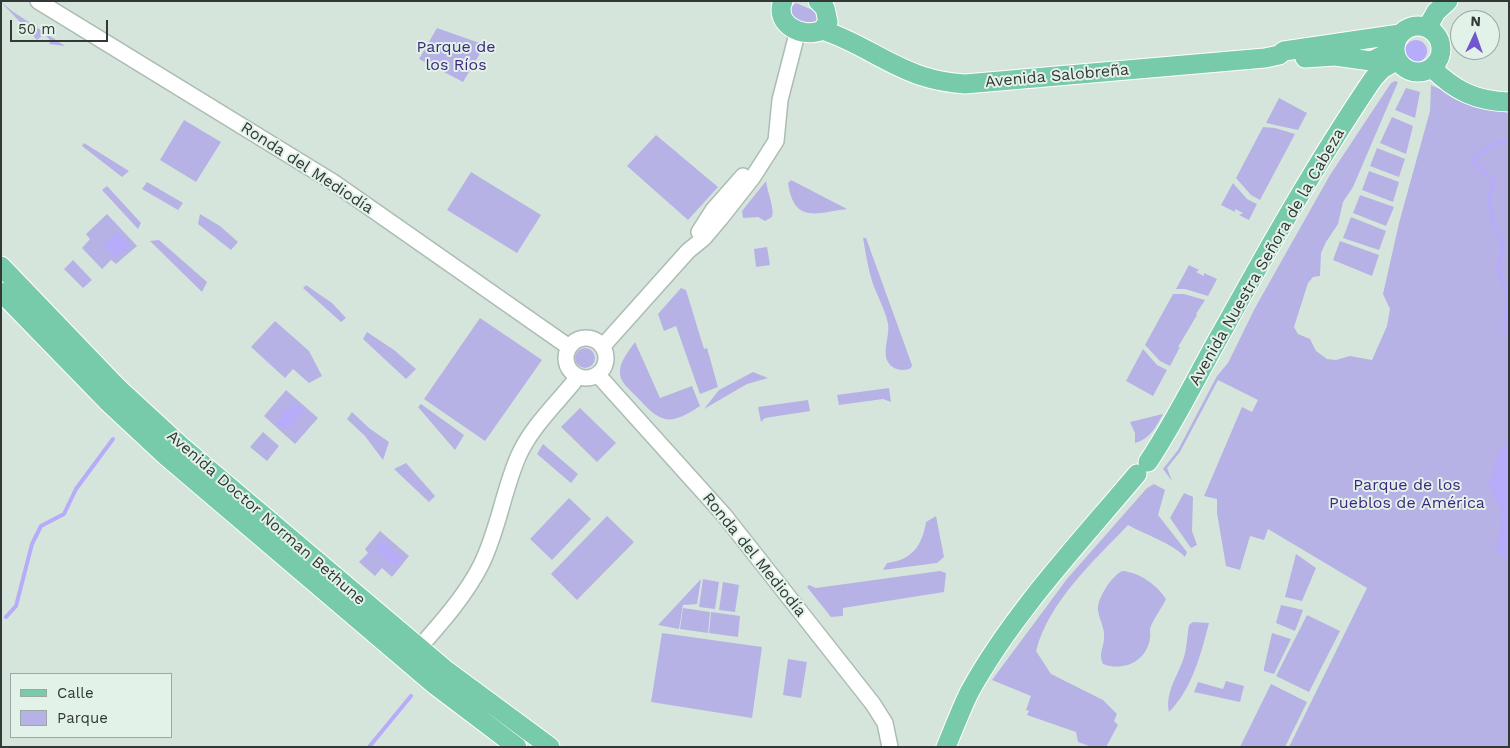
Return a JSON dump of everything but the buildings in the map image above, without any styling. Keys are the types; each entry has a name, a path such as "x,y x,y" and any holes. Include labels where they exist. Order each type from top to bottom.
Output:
{"main road":[{"path":"818,1 825,8 825,26"},
{"path":"1427,28 1436,12 1448,1"},
{"path":"777,4 788,26 798,30"},
{"name":"Avenida Salobreña","path":"798,30 807,34 825,26 921,76 941,82 965,84 1279,55 1284,51 1397,48"},
{"path":"1412,27 1427,28 1437,36 1441,49 1437,63 1432,68 1421,73 1406,70 1397,48 1412,27"},
{"name":"Avenida Nuestra Señora de la Cabeza","path":"946,747 970,692 1012,628 1060,566 1143,468 1168,433 1279,230 1362,95 1397,48"},
{"path":"1432,68 1450,86 1473,96 1509,102"},
{"name":"Avenida Doctor Norman Bethune","path":"1,266 142,410 253,508 419,648 550,747"},
{"name":"Avenida Doctor Norman Bethune","path":"1,292 107,401 166,456 435,685 517,747"}],"street":[{"name":"Ronda del Mediodía","path":"38,1 333,182 569,347"},
{"path":"602,346 688,251 713,210 728,191 766,157 776,140 780,100 798,30"},
{"path":"586,338 592,339 602,346 607,358 598,375 587,379 576,376 567,366 565,360 569,347 574,342 586,338"},
{"name":"Ronda del Mediodía","path":"598,375 724,515 873,704 885,724 890,747"},
{"path":"419,648 480,567 492,538 506,486 519,454 534,429 573,383 576,376"}],"green space":[{"path":"1,2 65,46 49,44 51,41 44,34 37,40"},
{"path":"796,3 815,11 818,15 816,23 806,25 792,17 790,8"},
{"name":"Parque de los Ríos","path":"437,28 485,45 463,82 419,59"},
{"name":"Parque de los Pueblos de América","path":"1398,82 1353,187 1343,202 1338,224 1321,253 1320,276 1313,277 1308,283 1294,327 1298,334 1310,339 1316,351 1327,359 1336,360 1350,356 1372,360 1387,326 1390,309 1383,294 1399,223 1430,111 1431,85 1465,100 1509,108 1509,747 1289,747 1367,588 1268,529 1264,540 1250,536 1240,570 1226,566 1217,513 1217,499 1204,496 1242,407 1252,412 1258,400 1218,380 1180,452 1167,468 1172,481 1163,469 1178,450 1217,376 1228,363 1255,308 1330,175 1391,83"},
{"path":"1406,88 1420,92 1415,118 1395,110"},
{"path":"1279,98 1307,113 1298,130 1266,123"},
{"path":"1392,117 1413,126 1406,154 1380,143"},
{"path":"184,120 221,142 196,182 160,160"},
{"path":"1263,127 1275,128 1295,134 1260,200 1251,195 1236,178"},
{"path":"656,135 718,187 688,220 627,166"},
{"path":"84,143 129,171 122,177 82,146"},
{"path":"1377,148 1405,159 1399,177 1370,166"},
{"path":"1369,171 1399,182 1393,202 1362,190"},
{"path":"471,172 541,215 517,253 447,210"},
{"path":"791,180 847,209 816,213 808,213 801,210 795,205 791,196 788,183"},
{"path":"766,181 772,205 772,217 765,221 758,217 743,218 742,211"},
{"path":"147,182 183,203 178,210 142,189"},
{"path":"1233,183 1247,199 1257,204 1249,220 1239,215 1243,213 1235,209 1235,212 1221,205"},
{"path":"107,186 141,223 138,229 102,190"},
{"path":"1360,195 1394,207 1386,226 1353,213"},
{"path":"107,214 137,246 116,264 111,260 102,269 82,248 90,239 86,234"},
{"path":"200,214 220,226 238,242 231,250 198,224"},
{"path":"1351,217 1386,231 1379,250 1343,238"},
{"path":"863,238 866,238 912,365 911,368 902,370 895,368 890,365 886,358 888,324 871,278"},
{"path":"159,240 207,282 202,292 150,241"},
{"path":"1340,241 1379,255 1372,276 1333,260"},
{"path":"767,247 770,265 756,267 754,249"},
{"path":"73,260 92,280 83,288 64,269"},
{"path":"1189,265 1199,270 1196,272 1204,276 1204,273 1217,279 1208,296 1185,289 1176,289"},
{"path":"306,285 332,303 346,318 341,322 303,288"},
{"path":"681,288 686,290 704,349 707,348 718,387 700,394 676,326 664,331 658,314"},
{"path":"1173,294 1184,294 1205,300 1178,347 1180,347 1170,366 1160,361 1145,345"},
{"path":"480,318 542,360 485,441 424,399"},
{"path":"275,321 309,351 322,376 309,383 293,369 285,378 251,347"},
{"path":"367,332 394,350 416,369 406,379 363,339"},
{"path":"635,342 660,398 692,386 700,406 689,413 672,419 664,419 651,411 625,385 620,376 623,361"},
{"path":"585,348 592,351 595,358 592,365 585,368 578,365 575,358 578,351"},
{"path":"1143,349 1157,365 1167,370 1153,396 1126,381"},
{"path":"753,372 768,378 747,384 704,409 719,390"},
{"path":"889,388 891,402 883,399 839,405 837,395"},
{"path":"286,390 318,418 295,444 264,416"},
{"path":"808,400 810,411 765,418 761,422 758,407"},
{"path":"421,404 464,435 455,450 418,407"},
{"path":"580,408 616,443 597,462 561,427"},
{"path":"106,411 385,652 384,654 177,479 105,413"},
{"path":"352,412 369,428 389,442 383,460 365,436 347,419"},
{"path":"1163,414 1149,435 1135,443 1135,433 1130,422"},
{"path":"263,432 279,446 267,461 250,447"},
{"path":"543,444 578,474 571,483 537,454"},
{"path":"406,463 435,496 429,502 394,469"},
{"path":"1154,484 1165,490 1158,515 1187,552 1185,557 1166,543 1128,525 1087,568 1062,599 1042,633 1036,651 1051,674 1103,700 1117,714 1114,721 1118,725 1106,747 1092,747 1078,742 1076,732 1027,715 1029,711 1026,710 1031,696 992,680 1067,579 1147,488"},
{"path":"1184,493 1193,497 1192,531 1197,545 1191,548 1170,518"},
{"path":"569,498 591,519 552,560 530,539"},
{"path":"607,516 634,542 577,600 551,574"},
{"path":"936,516 944,557 937,563 883,570 887,563 903,559 914,550 922,538 926,522"},
{"path":"380,531 409,556 392,577 382,568 375,576 359,562 368,553 365,549"},
{"path":"1296,554 1316,568 1302,601 1285,597"},
{"path":"940,571 946,573 944,592 843,608 843,616 831,617 807,587 809,585 816,588"},
{"path":"1122,571 1135,574 1147,580 1166,599 1150,627 1150,638 1144,653 1133,663 1119,667 1103,664 1101,653 1104,634 1098,605 1106,588"},
{"path":"701,579 697,604 683,605 679,629 658,625"},
{"path":"703,579 719,582 715,609 699,607"},
{"path":"723,582 739,585 735,612 719,610"},
{"path":"1281,605 1303,610 1295,631 1276,623"},
{"path":"683,608 710,612 708,633 680,629"},
{"path":"711,612 740,616 738,637 709,633"},
{"path":"1307,615 1340,631 1309,692 1276,676"},
{"path":"1193,622 1209,623 1195,671 1184,693 1169,712 1170,692 1184,656 1189,625"},
{"path":"662,633 762,647 752,718 651,702"},
{"path":"1272,633 1291,639 1274,674 1264,671"},
{"path":"788,659 807,662 801,698 783,695"},
{"path":"1226,681 1244,686 1240,702 1194,692 1198,682 1223,689"},
{"path":"1271,684 1307,702 1285,747 1240,747"}],"shaded area":[{"path":"1416,40 1424,43 1427,51 1424,59 1416,62 1408,59 1405,51 1408,43"},
{"path":"117,232 130,245 120,254 113,257 103,243 109,241"},
{"path":"298,403 305,412 298,415 292,426 284,429 277,424 282,412"},
{"path":"1509,442 1509,560 1496,551 1502,515 1489,485 1499,450"},
{"path":"381,541 402,559 396,567 375,549"}],"waterway":[{"path":"1509,141 1493,144 1472,160 1494,181 1489,199 1493,223 1500,237 1503,250 1498,268 1508,296 1504,331 1509,336"},
{"path":"6,617 16,606 32,544 41,526 64,514 76,489 113,439"},
{"path":"369,747 411,696"}]}
